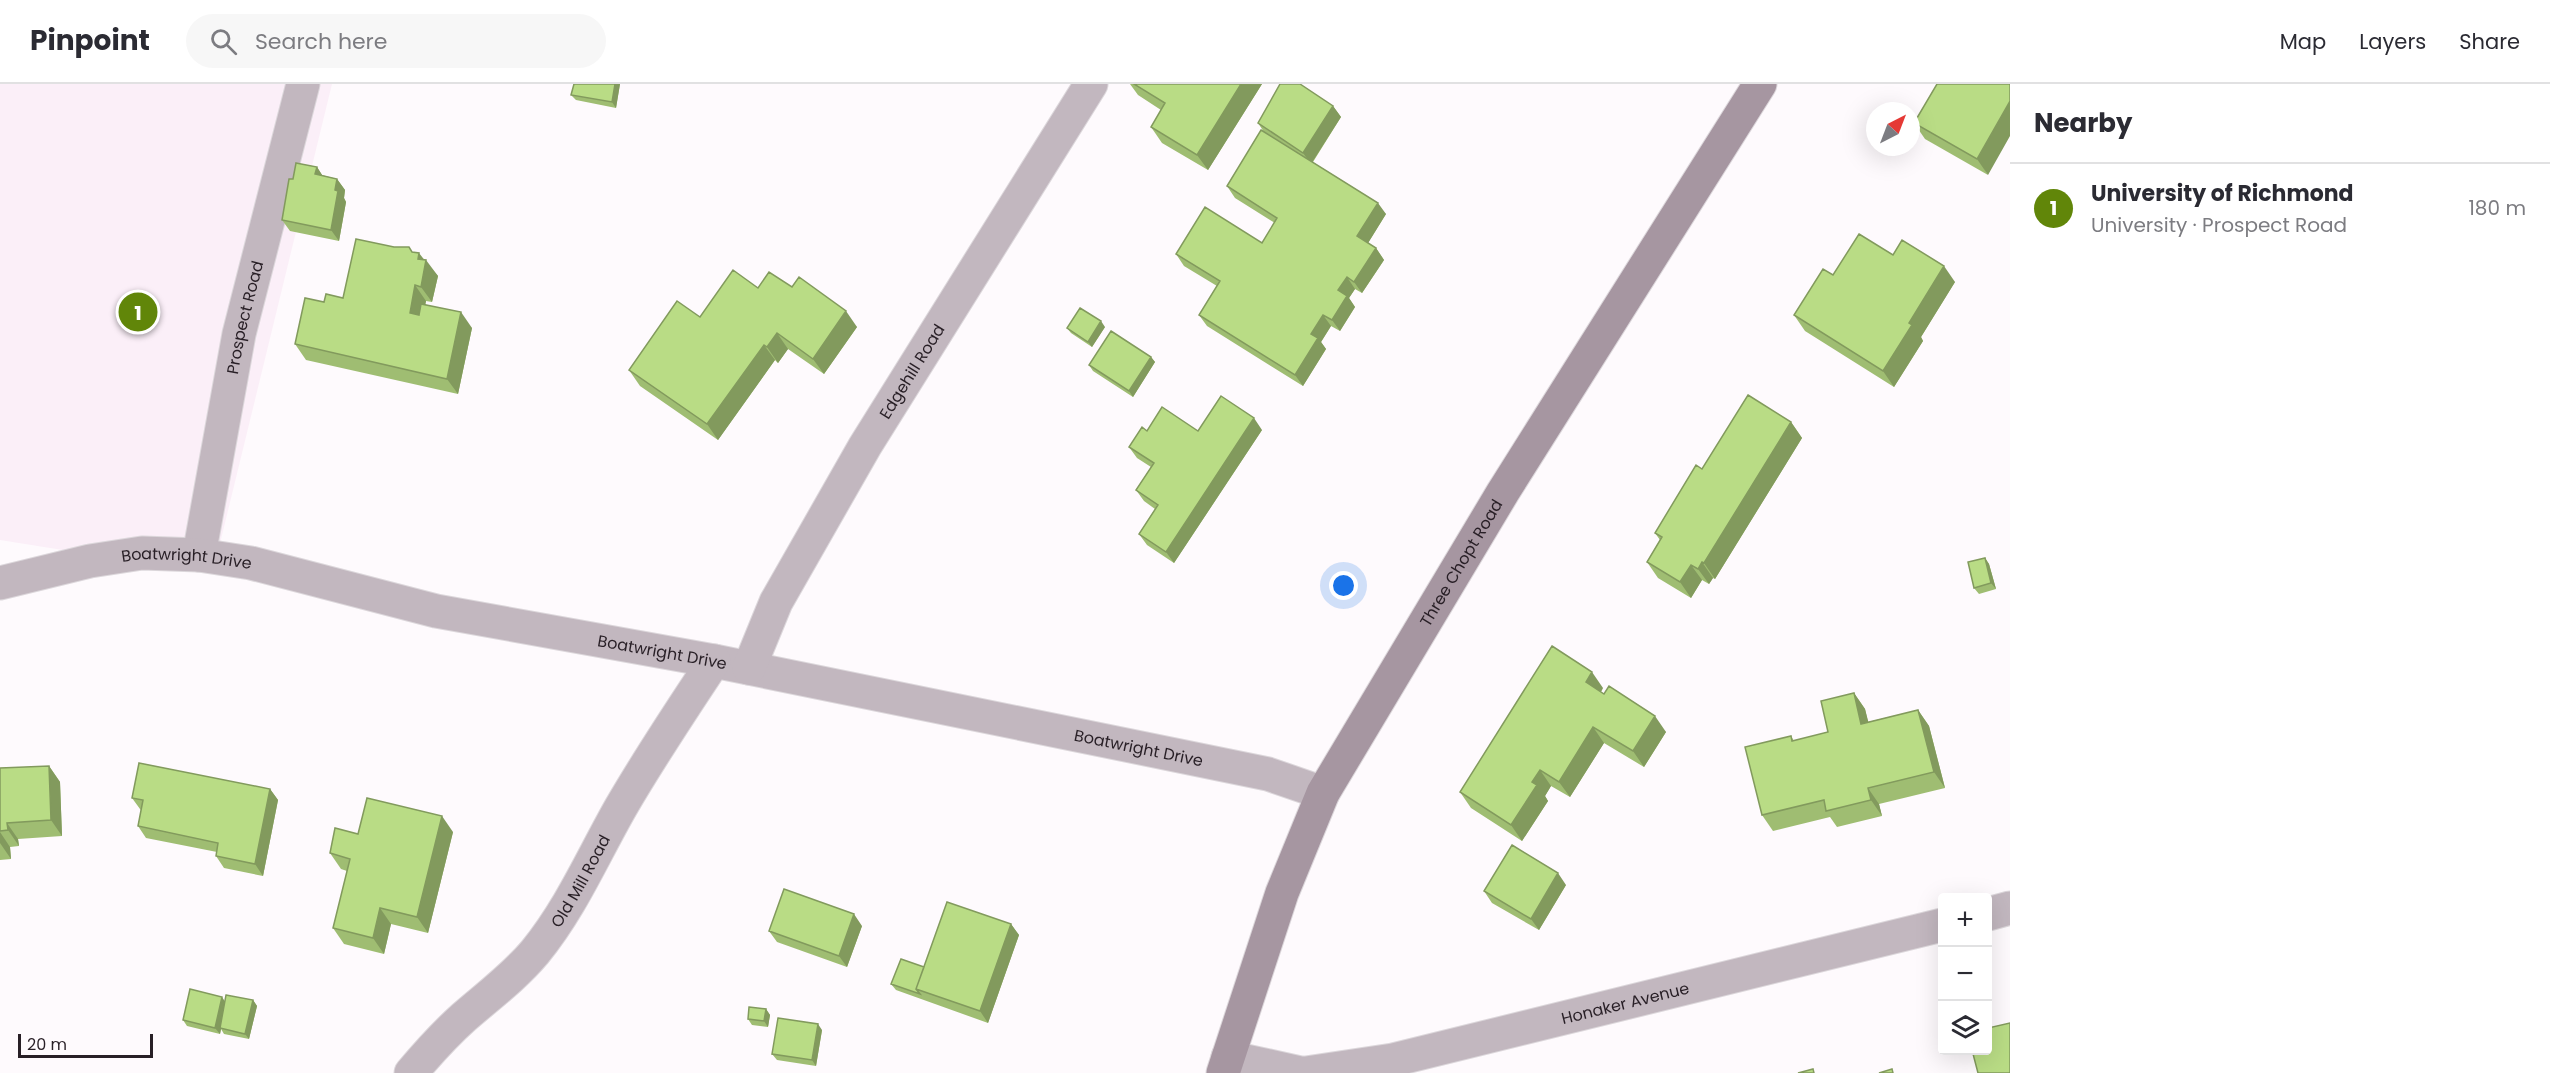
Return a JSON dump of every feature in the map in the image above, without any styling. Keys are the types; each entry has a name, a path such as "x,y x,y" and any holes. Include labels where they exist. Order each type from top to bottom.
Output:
{"main road":[{"name":"Three Chopt Road","path":"1225,1065 1282,893 1323,793 1503,492 1760,84"}],"street":[{"name":"Prospect Road","path":"199,555 239,334 303,84"},
{"name":"Edgehill Road","path":"749,668 776,602 865,446 1091,84"},
{"name":"Boatwright Drive","path":"0,583 41,571 121,556 168,552 251,563 436,611 714,661 1268,774 1323,793"},
{"name":"Old Mill Road","path":"411,1073 463,1018 501,986 534,953 561,916 589,870 621,808 675,719 714,661"},
{"path":"1992,913 2010,908"},
{"name":"Honaker Avenue","path":"1306,1073 1393,1060 1938,926"},
{"path":"1225,1065 1301,1073"}],"shaded area":[{"path":"0,84 332,84 214,568 144,563 0,540"}],"building":[{"path":"574,84 615,84 612,102 571,95"},
{"path":"1134,84 1241,84 1197,155 1151,127 1165,103"},
{"path":"1280,84 1300,84 1333,106 1303,153 1258,123"},
{"path":"1937,84 2010,84 2010,101 1977,159 1920,126 1920,113"},
{"path":"1261,130 1378,203 1357,236 1376,248 1354,282 1347,277 1338,290 1347,296 1332,320 1323,315 1311,334 1318,338 1295,375 1199,315 1220,281 1176,254 1205,207 1262,243 1277,218 1227,186"},
{"path":"296,163 317,167 315,174 337,179 335,190 338,191 331,230 282,220 289,179 293,179"},
{"path":"1859,234 1893,255 1902,240 1944,266 1909,323 1912,325 1883,371 1794,315 1823,269 1833,275"},
{"path":"356,239 394,247 409,247 412,252 419,253 418,259 426,260 421,287 415,285 410,313 419,315 421,304 461,312 447,379 295,344 305,298 324,302 326,294 343,298"},
{"path":"733,270 758,288 769,272 792,287 799,277 846,311 813,359 777,333 767,347 764,345 707,424 629,370 677,301 700,317"},
{"path":"1080,308 1101,321 1088,342 1067,328"},
{"path":"1111,331 1151,357 1129,391 1089,365"},
{"path":"1748,395 1791,422 1704,563 1702,562 1698,569 1691,565 1680,582 1647,562 1662,537 1655,533 1696,465 1702,469"},
{"path":"1221,396 1254,418 1166,552 1139,534 1158,505 1136,490 1154,463 1129,447 1142,427 1147,431 1162,407 1198,431"},
{"path":"1985,558 1991,583 1974,588 1968,562"},
{"path":"1552,646 1592,672 1586,682 1604,694 1609,686 1655,716 1633,751 1593,727 1559,782 1540,770 1532,782 1537,785 1511,825 1460,792"},
{"path":"1854,693 1861,724 1918,710 1934,772 1868,788 1871,800 1826,811 1824,800 1762,815 1745,747 1791,736 1792,741 1828,732 1821,701"},
{"path":"139,763 270,789 255,864 216,856 218,843 138,826 143,800 132,798"},
{"path":"49,766 51,820 7,823 8,830 0,831 0,768"},
{"path":"367,798 442,816 417,917 380,908 373,938 333,928 350,859 330,853 335,828 358,834"},
{"path":"1512,845 1558,873 1531,919 1484,891"},
{"path":"784,889 854,914 839,956 769,931"},
{"path":"947,902 1011,924 980,1011 916,989"},
{"path":"901,959 924,967 916,989 920,994 891,984"},
{"path":"190,989 222,997 215,1028 183,1020"},
{"path":"226,995 253,1000 245,1034 220,1028"},
{"path":"749,1007 766,1009 764,1021 748,1019"},
{"path":"778,1018 818,1024 812,1060 772,1054"},
{"path":"2010,1023 2010,1073 1978,1073 1973,1055 1992,1055 1992,1027"},
{"path":"1813,1069 1814,1073 1798,1073"},
{"path":"1892,1069 1893,1073 1879,1073"}],"place":[{"name":"University of Richmond","path":"138,312"}]}
